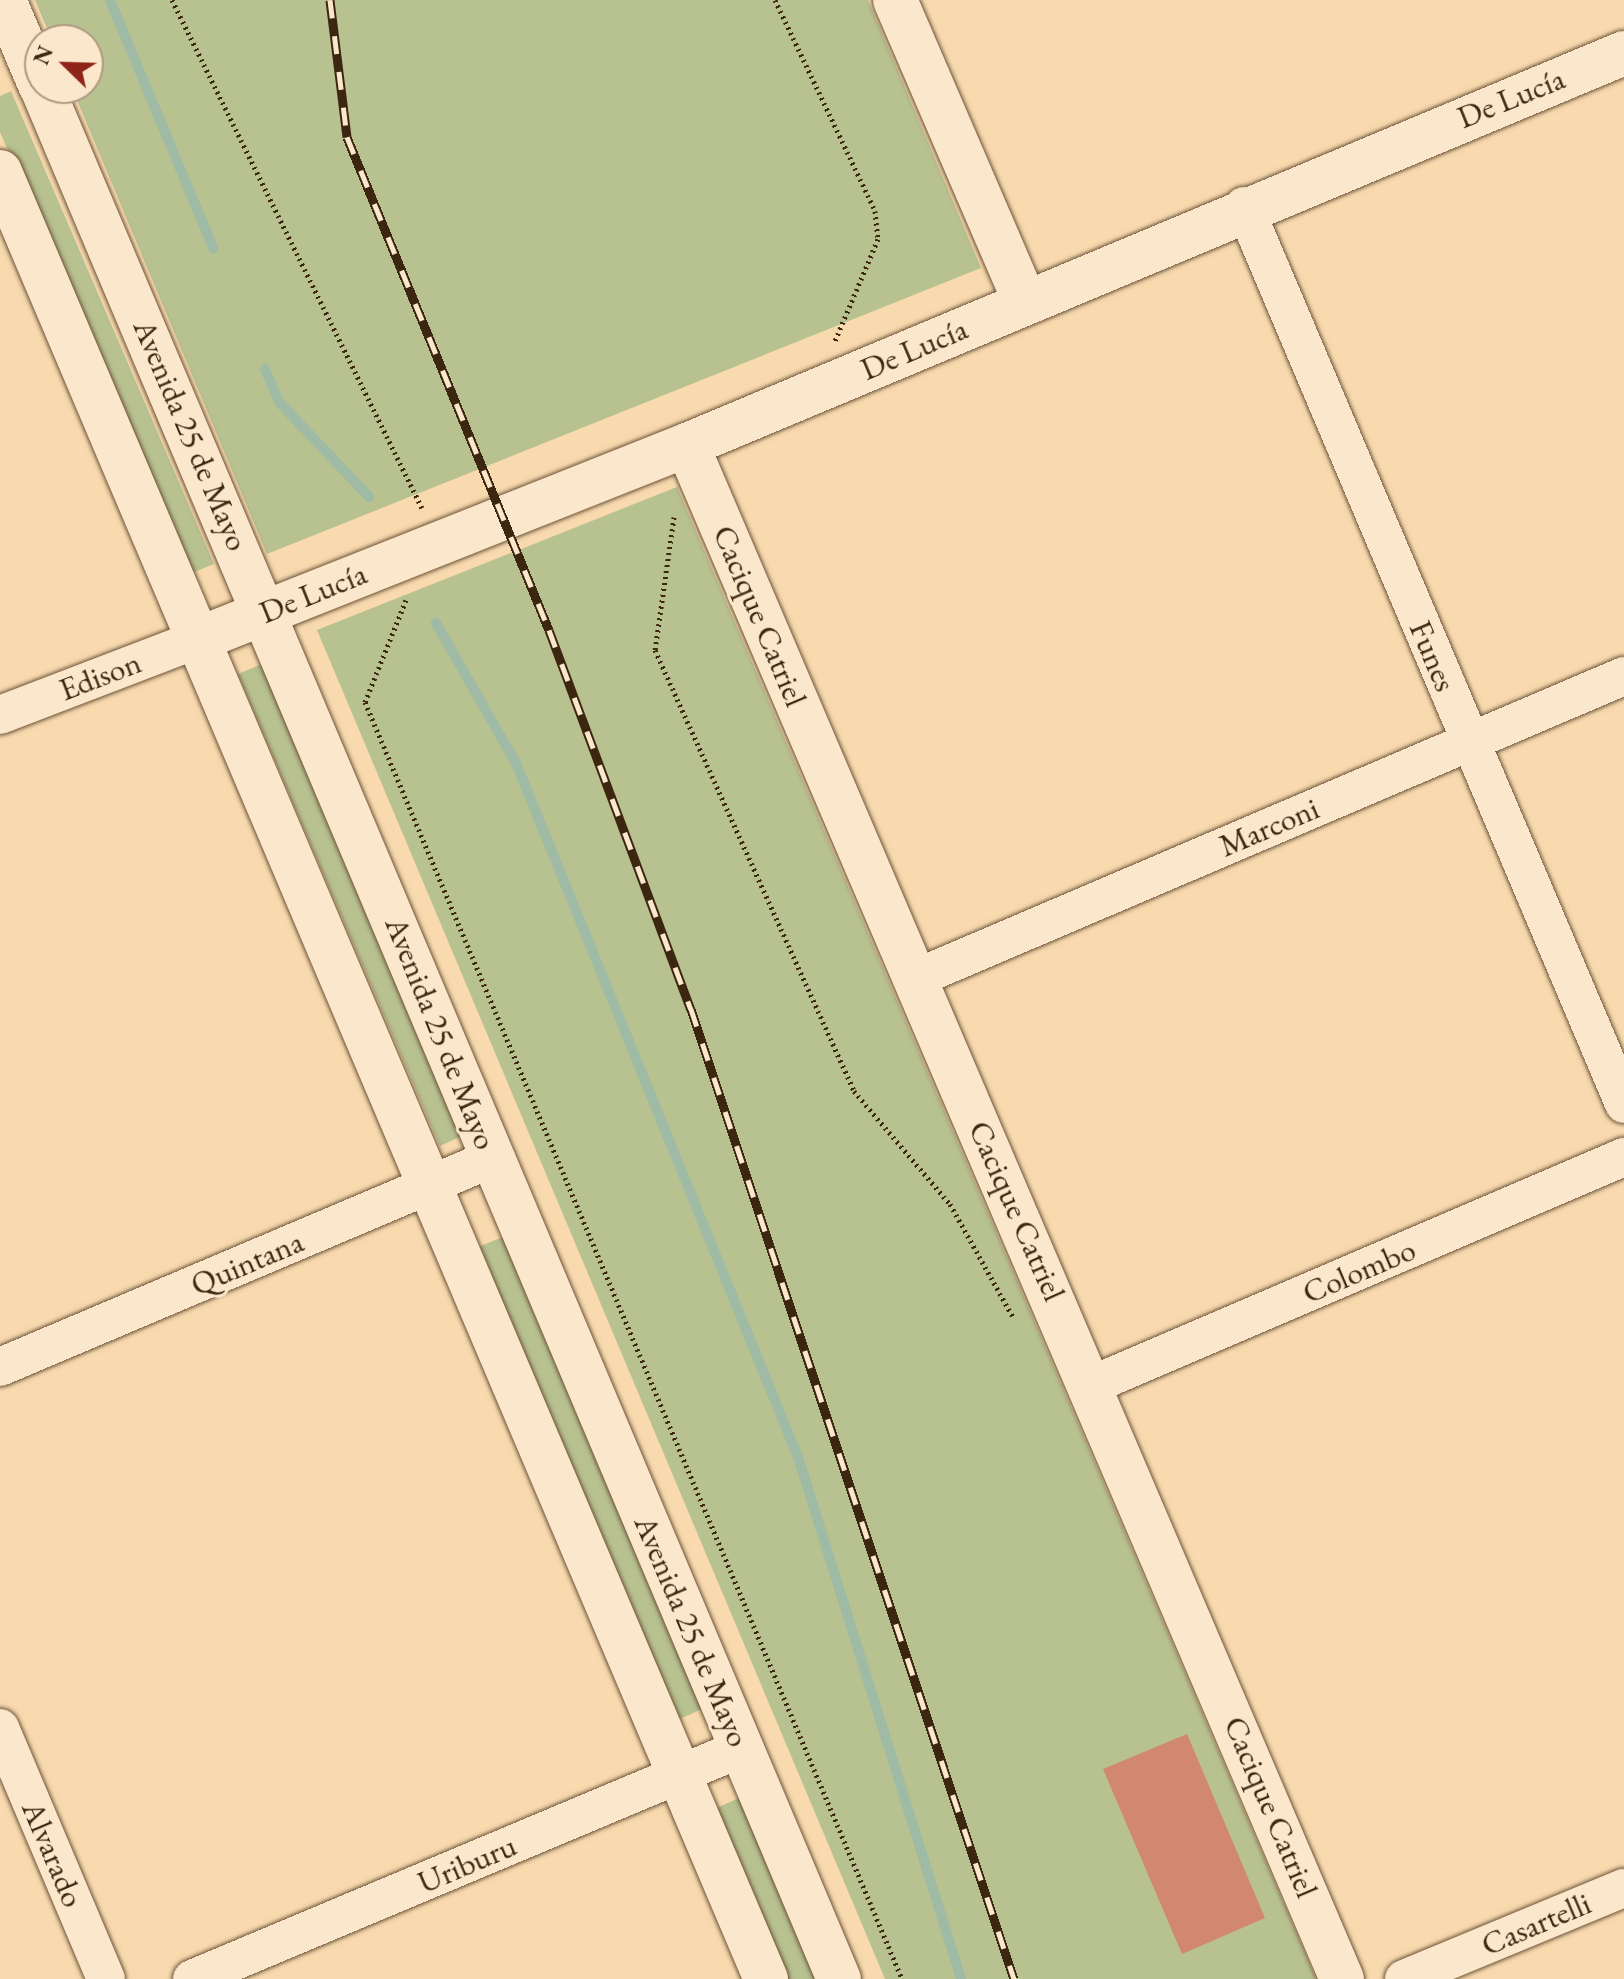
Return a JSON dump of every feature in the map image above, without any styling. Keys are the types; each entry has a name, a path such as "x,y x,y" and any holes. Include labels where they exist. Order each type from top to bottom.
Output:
{"street":[{"path":"895,0 1025,302"},
{"name":"Avenida 25 de Mayo","path":"7,26 24,56"},
{"name":"De Lucía","path":"201,638 687,445 1244,206 1624,53"},
{"name":"Avenida 25 de Mayo","path":"49,104 268,612 493,1158 839,1979"},
{"name":"Avenida 25 de Mayo","path":"0,172 434,1184 766,1979"},
{"name":"Funes","path":"1244,206 1624,1104"},
{"name":"Cacique Catriel","path":"687,445 914,979 1094,1384 1342,1979"},
{"name":"Edison","path":"0,715 201,638"},
{"name":"Marconi","path":"914,979 1624,676"},
{"name":"Colombo","path":"1094,1384 1624,1157"},
{"name":"Quintana","path":"0,1367 493,1158"},
{"name":"Alvarado","path":"0,1728 106,1979"},
{"name":"Uriburu","path":"192,1979 742,1748"},
{"name":"Casartelli","path":"1404,1979 1624,1888"}],"path":[{"path":"172,0 427,518 428,546 365,702 902,1979"},
{"path":"775,0 875,211 878,239 814,390"},
{"path":"676,503 655,650 854,1091 950,1204 1017,1324"}],"green space":[{"path":"35,0 868,0 981,268 267,554 79,104 104,104 104,24 45,24"},
{"path":"11,91 214,564 189,574 0,132 0,96"},
{"path":"677,487 1316,1979 885,1979 317,630"},
{"path":"262,664 464,1135 440,1146 238,674"},
{"path":"503,1237 704,1708 680,1719 478,1247"},
{"path":"739,1798 817,1979 787,1979 714,1809"}],"building":[{"path":"1187,1734 1265,1918 1182,1954 1103,1769"}],"waterway":[{"path":"110,0 213,248"},
{"path":"265,369 279,402 369,497"},
{"path":"436,623 516,763 799,1460 961,1979"}],"railway":[{"path":"330,0 347,137 549,630 691,1009 1014,1979"}]}
